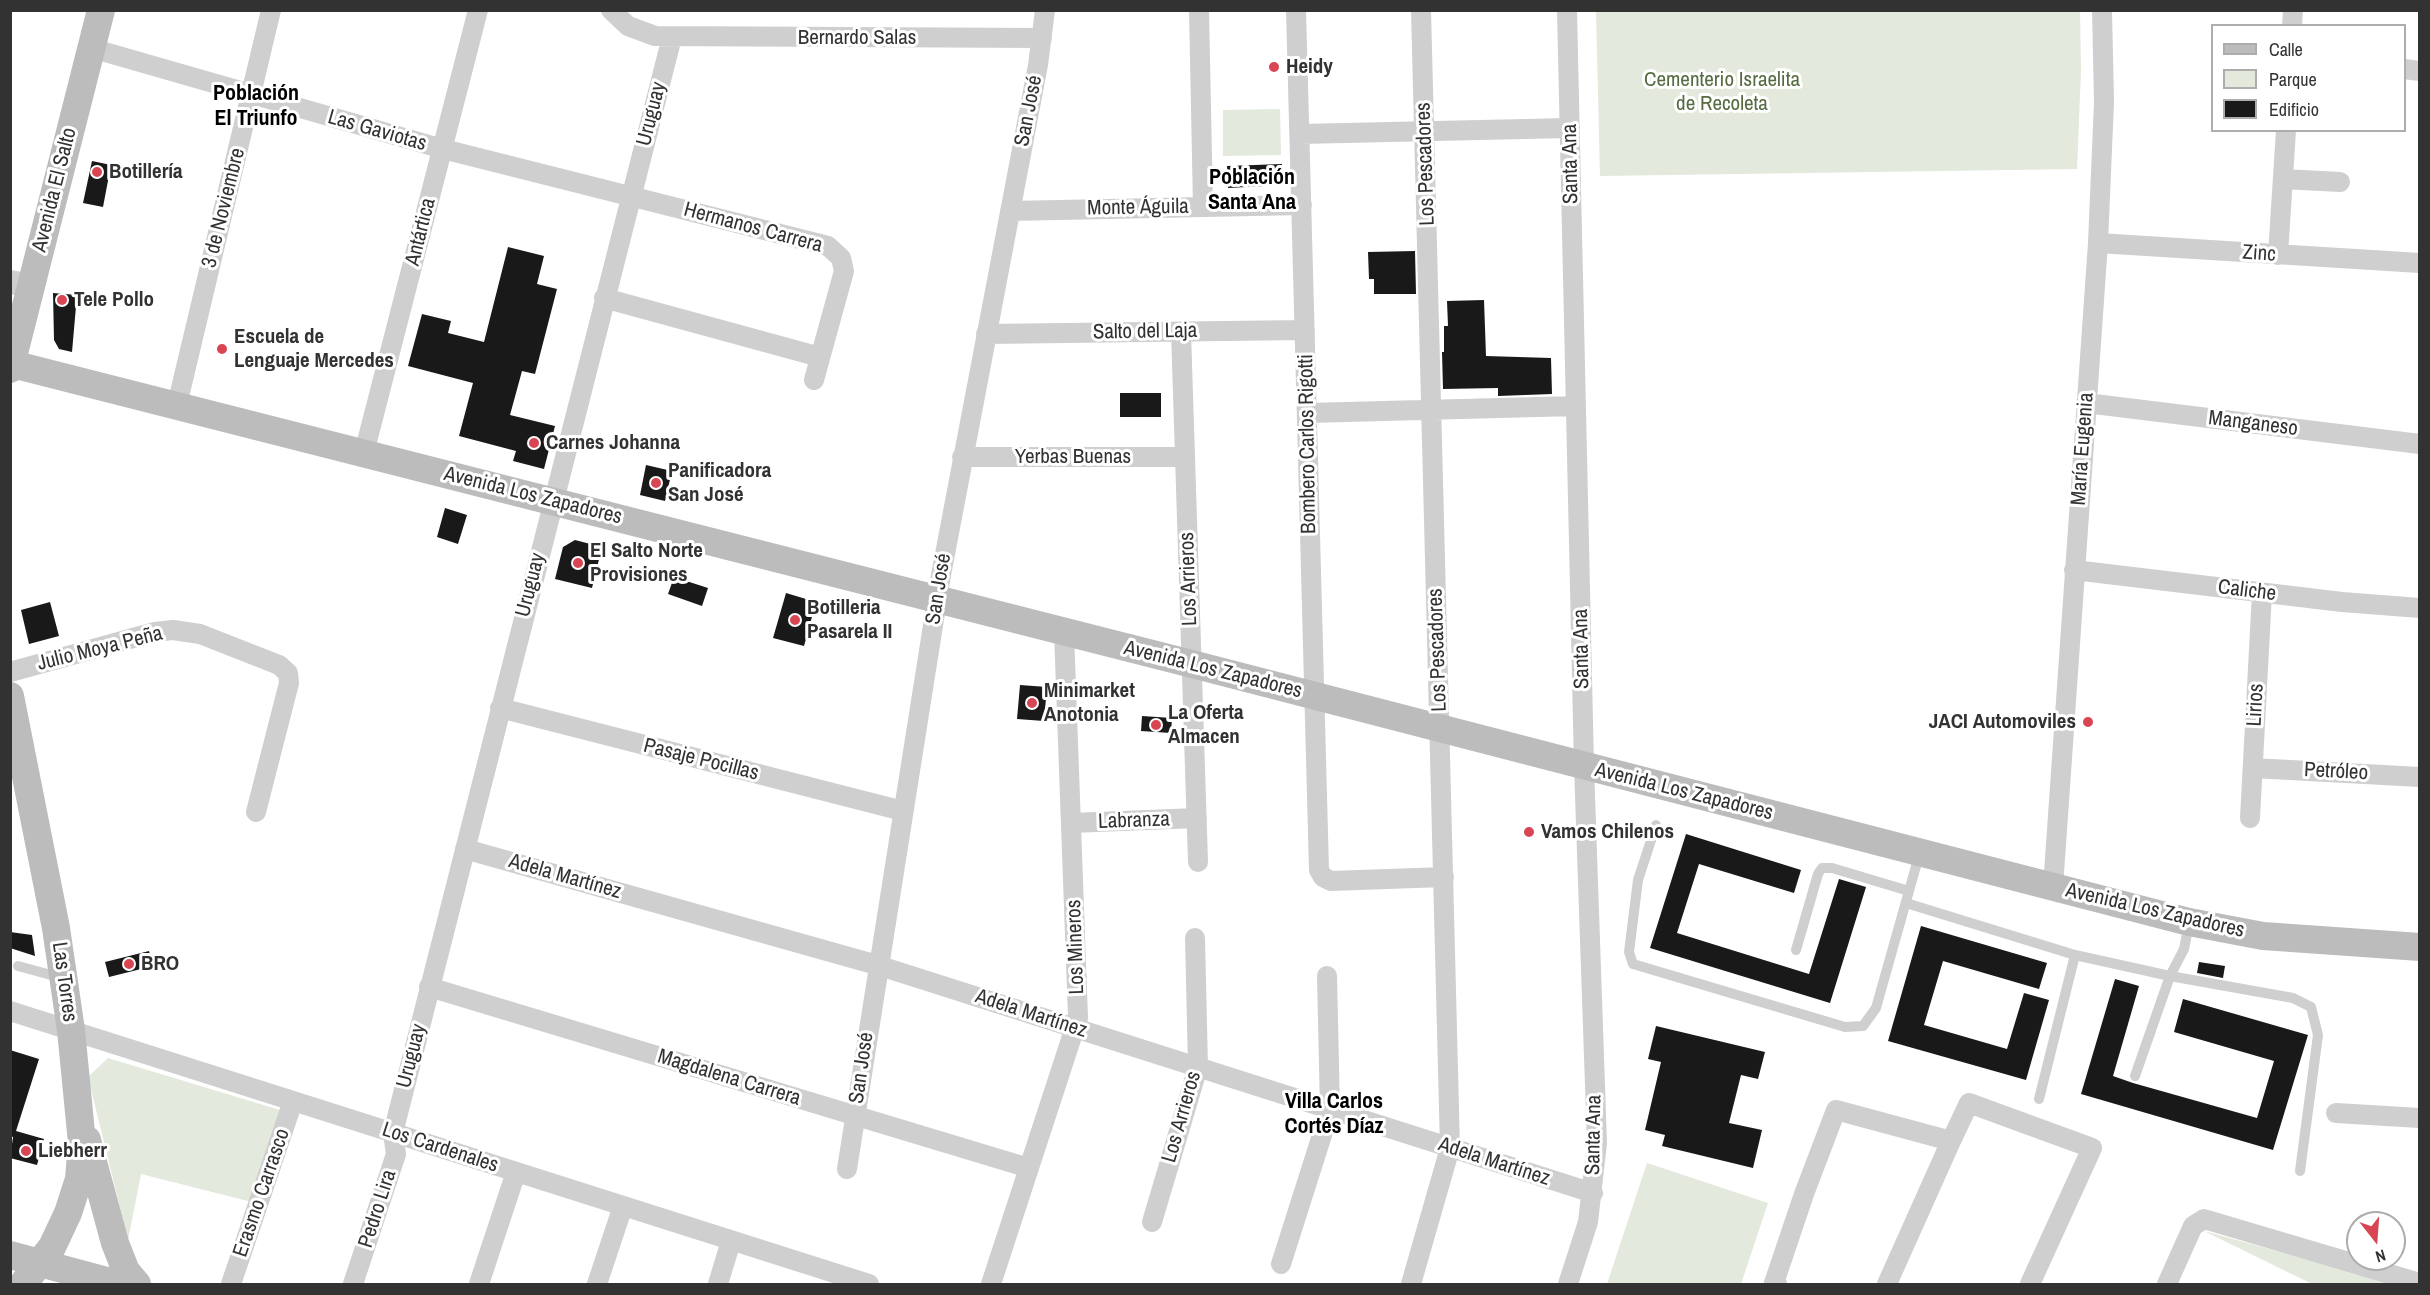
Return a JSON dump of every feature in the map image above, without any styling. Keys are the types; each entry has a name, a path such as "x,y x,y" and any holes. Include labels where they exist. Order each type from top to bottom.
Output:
{"main road":[{"name":"Avenida El Salto","path":"11,367 21,284 101,10"},
{"name":"Avenida Los Zapadores","path":"11,367 177,405 2189,922 2263,936 2420,947"},
{"name":"Las Torres","path":"10,696 41,842 64,979 81,1126 82,1161 75,1196 61,1230 41,1263"},
{"path":"81,1126 99,1175 115,1243 126,1271 137,1284"},
{"path":"10,1255 118,1284"},
{"path":"23,1284 41,1263"}],"street":[{"name":"3 de Noviembre","path":"177,405 271,10"},
{"name":"Antártica","path":"364,453 478,10"},
{"name":"Bernardo Salas","path":"612,10 637,31 672,37 1042,38"},
{"name":"San José","path":"847,1169 877,965 937,600 1042,38 1045,10"},
{"path":"1198,10 1203,207"},
{"name":"Bombero Carlos Rigotti","path":"1296,10 1319,870 1323,878 1330,881 1444,877"},
{"name":"Los Pescadores","path":"1411,1284 1450,1148 1421,10"},
{"name":"Santa Ana","path":"1567,10 1584,766 1597,1143 1593,1193 1583,1244 1568,1284"},
{"name":"María Eugenia","path":"2053,887 2098,243 2104,112 2102,10"},
{"name":"Uruguay","path":"393,1133 552,501 672,37"},
{"name":"Las Gaviotas","path":"91,48 251,96 443,149 631,197"},
{"path":"1300,134 1570,128"},
{"path":"2278,255 2286,132"},
{"path":"2283,179 2340,182"},
{"name":"Hermanos Carrera","path":"631,197 828,246 836,251 841,258 843,271 814,380"},
{"name":"Monte Águila","path":"1010,211 1302,205"},
{"name":"Zinc","path":"2098,243 2420,263"},
{"path":"604,298 820,357"},
{"name":"Salto del Laja","path":"986,334 1305,330"},
{"name":"Los Arrieros","path":"1181,332 1198,862"},
{"name":"Manganeso","path":"2086,403 2420,444"},
{"path":"1307,413 1576,406"},
{"name":"Yerbas Buenas","path":"962,457 1185,457"},
{"name":"Caliche","path":"2074,570 2262,593 2420,608"},
{"name":"Lirios","path":"2250,818 2262,593"},
{"name":"Julio Moya Peña","path":"10,672 155,632 173,630 200,634 279,665 288,673 290,683 255,812"},
{"name":"Los Mineros","path":"991,1284 1077,1029 1064,632"},
{"name":"Pasaje Pocillas","path":"500,708 903,811"},
{"name":"Petróleo","path":"2253,768 2420,777"},
{"name":"Labranza","path":"1072,824 1197,818"},
{"name":"Adela Martínez","path":"465,849 877,965 1593,1193"},
{"name":"Los Arrieros","path":"1152,1222 1198,1067 1195,938"},
{"path":"1281,1264 1330,1110 1327,976"},
{"name":"Magdalena Carrera","path":"429,987 1029,1168"},
{"name":"Los Cardenales","path":"10,1011 860,1283"},
{"name":"Erasmo Carrasco","path":"231,1284 293,1101"},
{"path":"1887,1284 1969,1103 2092,1148 2030,1284"},
{"path":"1776,1284 1803,1194 1836,1110 1951,1142"},
{"path":"2336,1113 2420,1118"},
{"name":"Pedro Lira","path":"353,1284 396,1154 393,1133"},
{"path":"479,1284 516,1172"},
{"path":"597,1284 622,1206"},
{"path":"2167,1284 2193,1226 2199,1220 2417,1283"},
{"path":"718,1284 731,1241"}],"lane":[{"path":"1656,825 1638,880 1629,951 1633,964 1845,1027 1863,1026 1876,1008 1920,852"},
{"path":"1796,950 1818,874 1822,868 1832,868 1908,891"},
{"path":"1906,903 2075,955 2170,976 2293,998 2310,1007 2318,1035 2300,1171"},
{"path":"2134,1076 2170,976 2184,949 2189,922"},
{"path":"2039,1099 2075,955"},
{"path":"18,966 64,979"}],"green space":[{"name":"Cementerio Israelita de Recoleta","path":"1596,11 2080,11 2081,71 2077,169 1600,176"},
{"path":"1280,109 1281,155 1223,156 1223,110"},
{"path":"108,1058 280,1110 252,1202 141,1174 128,1240 88,1077"},
{"path":"1647,1163 1768,1203 1741,1284 1607,1284"},
{"path":"2204,1231 2397,1284 2312,1284"}],"building":[{"path":"92,161 111,165 103,207 83,203"},
{"path":"1282,164 1283,185 1228,188 1227,166"},
{"path":"508,247 544,256 537,284 557,289 535,374 522,371 510,415 555,426 544,469 513,461 516,451 459,436 473,383 408,366 422,314 451,321 448,333 484,342"},
{"path":"1415,251 1416,294 1374,294 1374,279 1369,279 1368,252"},
{"path":"53,293 77,295 72,352 59,349 54,340"},
{"path":"1484,300 1486,356 1551,358 1552,394 1498,396 1498,388 1443,389 1442,352 1444,352 1444,326 1448,326 1447,301"},
{"path":"1120,393 1161,393 1161,417 1120,417"},
{"name":"Panificadora San José","path":"646,465 672,471 665,501 640,495"},
{"path":"445,508 467,515 458,544 437,537"},
{"name":"El Salto Norte Provisiones","path":"575,540 602,547 592,588 555,579 563,547"},
{"path":"674,577 708,588 702,606 668,594"},
{"name":"Botilleria Pasarela II","path":"786,593 816,602 804,646 773,638"},
{"path":"50,602 59,636 29,644 21,610"},
{"name":"Minimarket Anotonia","path":"1020,685 1047,687 1044,721 1017,719"},
{"name":"La Oferta Almacen","path":"1142,716 1172,718 1171,733 1141,731"},
{"path":"1686,834 1801,870 1794,893 1699,864 1677,933 1809,974 1839,879 1866,887 1830,1003 1650,948"},
{"path":"1921,926 2047,963 2039,989 1943,961 1924,1025 2007,1049 2024,993 2049,1000 2026,1080 1888,1041"},
{"path":"10,932 32,935 35,956 10,948"},
{"name":"BRO","path":"149,951 153,966 109,977 105,962"},
{"path":"2199,962 2225,966 2223,978 2197,973"},
{"path":"2115,979 2139,986 2113,1076 2133,1083 2257,1118 2274,1061 2174,1032 2183,999 2308,1035 2273,1150 2081,1094"},
{"path":"1656,1026 1765,1052 1758,1079 1741,1075 1729,1123 1762,1130 1753,1168 1662,1146 1665,1135 1645,1130 1661,1062 1648,1059"},
{"path":"10,1050 39,1059 16,1131 44,1139 37,1165 10,1158 13,1137 10,1136"}],"place":[{"name":"Heidy","path":"1274,67"},
{"name":"Botillería","path":"97,172"},
{"name":"Tele Pollo","path":"62,300"},
{"name":"Escuela de Lenguaje Mercedes","path":"222,349"},
{"name":"Carnes Johanna","path":"534,443"},
{"name":"Panificadora San José","path":"656,483"},
{"name":"El Salto Norte Provisiones","path":"578,563"},
{"name":"Botilleria Pasarela II","path":"795,620"},
{"name":"Minimarket Anotonia","path":"1032,703"},
{"name":"JACI Automoviles","path":"2088,722"},
{"name":"La Oferta Almacen","path":"1156,725"},
{"name":"Vamos Chilenos","path":"1529,832"},
{"name":"BRO","path":"129,964"},
{"name":"Liebherr","path":"26,1151"}],"district":[{"name":"Población El Triunfo","path":"256,106"},
{"name":"Población Santa Ana","path":"1252,190"},
{"name":"Villa Carlos Cortés Díaz","path":"1334,1114"}]}
